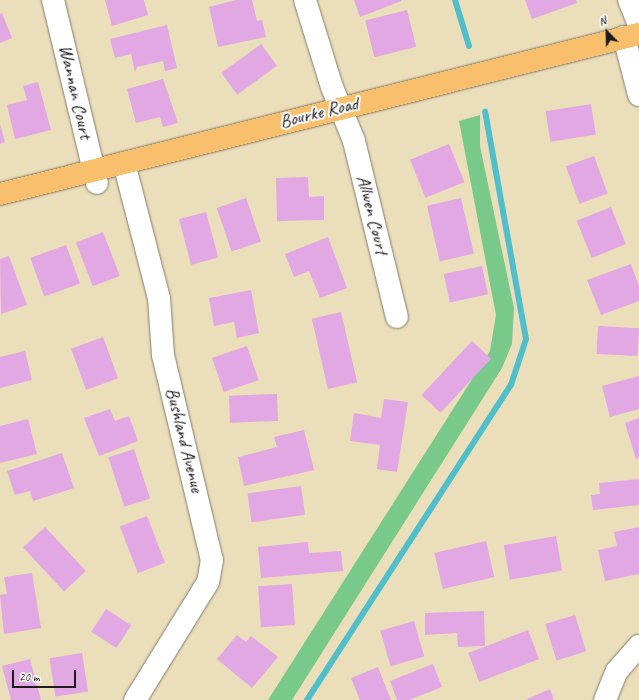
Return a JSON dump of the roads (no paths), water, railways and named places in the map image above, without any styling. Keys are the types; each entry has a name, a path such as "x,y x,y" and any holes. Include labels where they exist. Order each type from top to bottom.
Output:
{"main road":[{"name":"Bourke Road","path":"0,207 126,169 343,115 634,39"},
{"name":"Bourke Road","path":"0,194 96,177"}],"street":[{"name":"Wannan Court","path":"53,0 96,177"},
{"name":"Allwen Court","path":"305,0 343,115 355,146 397,317"},
{"path":"629,0 639,95"},
{"name":"Bushland Avenue","path":"126,169 159,298 164,360 212,560 208,582 135,700"},
{"path":"606,700 612,680 633,652"},
{"path":"617,700 633,652"}],"waterway":[{"path":"455,0 469,46"},
{"path":"307,700 511,385 526,339 485,112"}]}
